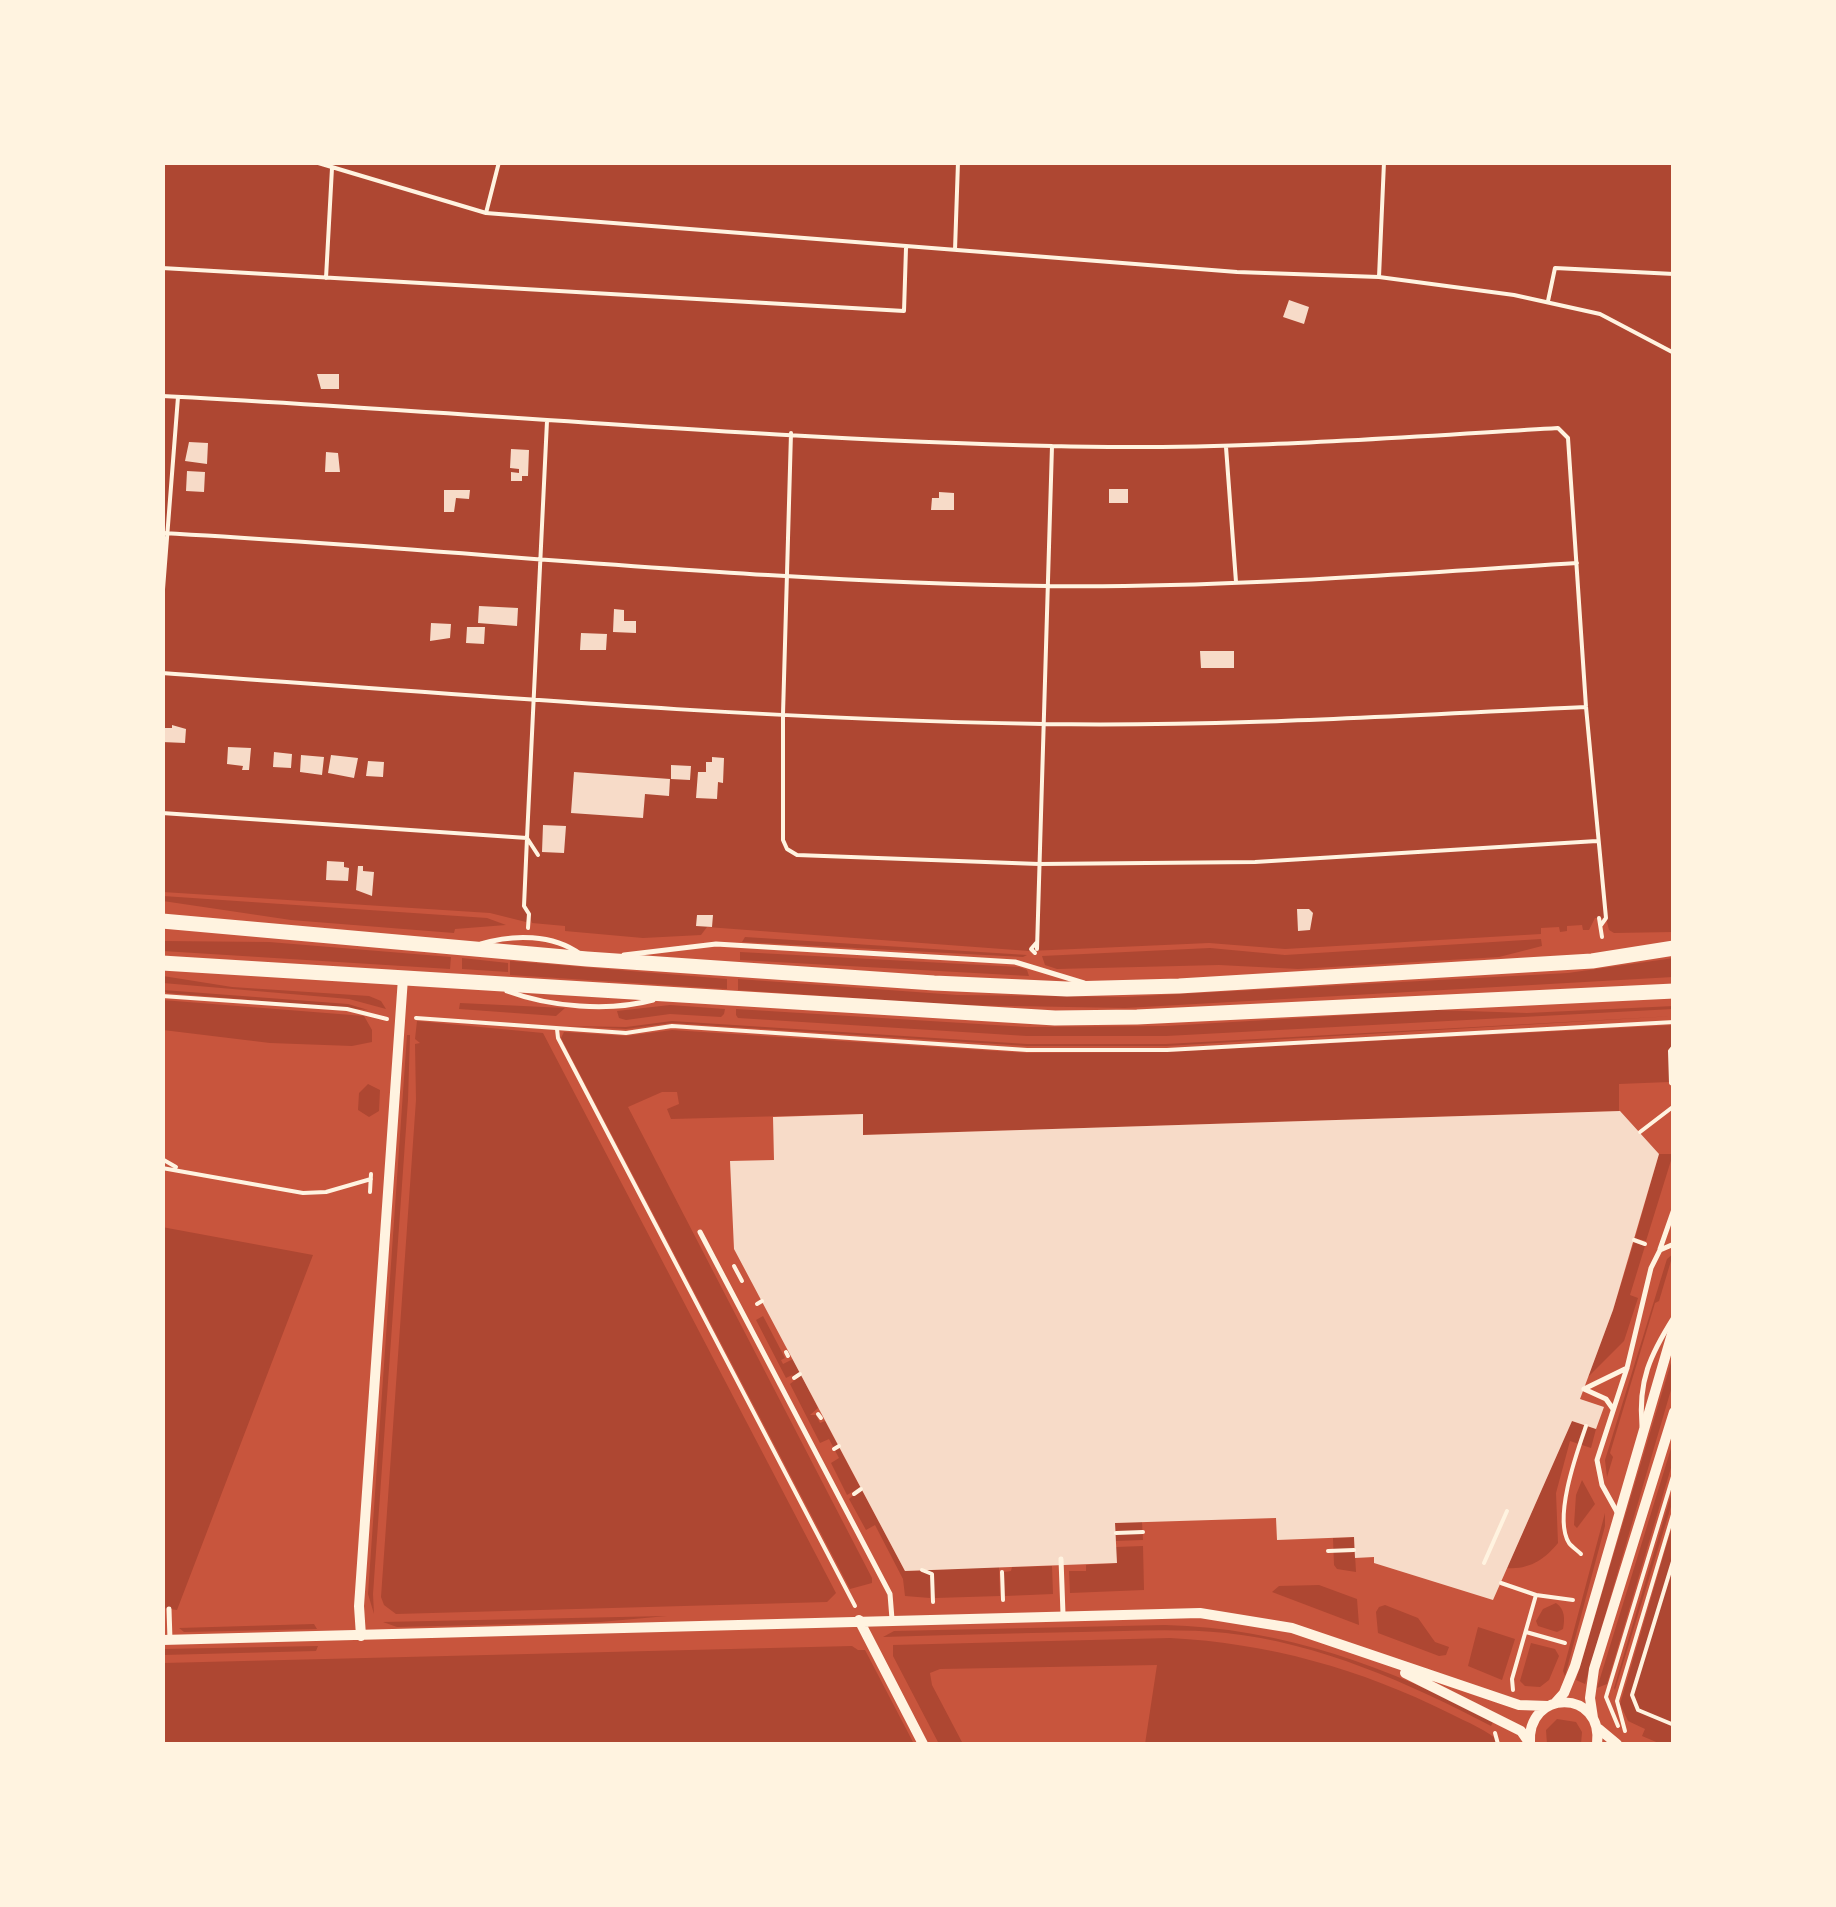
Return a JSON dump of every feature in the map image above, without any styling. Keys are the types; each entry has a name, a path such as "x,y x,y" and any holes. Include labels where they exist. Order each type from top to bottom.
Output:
{"main road":[{"path":"162,921 586,959 934,984 1100,988 1592,961 1674,948"},
{"path":"162,963 1055,1018 1674,992"}],"street":[{"path":"361,1636 360,1586 403,978"},
{"path":"1530,1744 1532,1722 1564,1693 1576,1666 1674,1327"},
{"path":"1597,1744 1590,1698 1594,1669 1674,1412"},
{"path":"166,1640 1200,1612 1292,1628 1519,1705 1576,1704 1617,1744"},
{"path":"859,1620 924,1744"},
{"path":"1368,1655 1521,1731 1530,1744"}],"lane":[{"path":"586,959 716,944 1015,962 1100,988"},
{"path":"1618,1514 1597,1470 1597,1460 1626,1368 1651,1268 1674,1209"},
{"path":"700,1232 890,1594 892,1619"},
{"path":"1660,1250 1674,1244"},
{"path":"1642,1434 1639,1395 1653,1350 1674,1317"},
{"path":"1614,1410 1606,1399 1584,1389 1626,1368"},
{"path":"1061,1559 1063,1614"},
{"path":"166,1640 169,1609"}],"path":[{"path":"314,162 486,213 1237,272 1379,278 1548,301 1600,314 1674,353"},
{"path":"486,213 500,162"},
{"path":"955,250 958,162"},
{"path":"1379,278 1384,162"},
{"path":"326,278 332,168"},
{"path":"162,268 904,310 906,246"},
{"path":"1548,301 1555,268 1674,274"},
{"path":"162,396 547,421 1052,446 1226,447 1558,428 1568,438 1586,706 1606,918 1600,922 1602,937"},
{"path":"162,602 178,397"},
{"path":"528,928 529,914 524,906 547,421"},
{"path":"791,433 783,840 797,856 1038,864 1254,862 1597,841"},
{"path":"1036,951 1031,949 1037,942 1052,446"},
{"path":"1226,447 1236,584"},
{"path":"165,533 787,575 1046,586 1236,584 1577,563"},
{"path":"162,673 783,714 1044,724 1245,723 1586,706"},
{"path":"162,814 527,838"},
{"path":"527,838 538,855"},
{"path":"162,996 346,1010 391,1020"},
{"path":"409,1018 626,1033 672,1026 1027,1050 1166,1050 1674,1022"},
{"path":"557,1029 558,1038 856,1606 859,1620"},
{"path":"1674,1046 1670,1051 1670,1083 1674,1085"},
{"path":"1640,1132 1674,1106"},
{"path":"162,1159 180,1169"},
{"path":"162,1168 303,1193 326,1192 371,1177 370,1192"},
{"path":"1634,1240 1645,1244"},
{"path":"734,1266 742,1281"},
{"path":"794,1378 800,1374"},
{"path":"1580,1554 1567,1541 1564,1518 1567,1492 1586,1426"},
{"path":"1634,1737 1621,1731 1606,1697 1674,1474"},
{"path":"854,1494 862,1490"},
{"path":"1484,1563 1507,1511"},
{"path":"1626,1724 1616,1701 1674,1511"},
{"path":"1116,1533 1143,1532"},
{"path":"1328,1551 1354,1550"},
{"path":"1674,1558 1632,1695 1638,1710 1674,1725"},
{"path":"922,1570 932,1574 932,1602"},
{"path":"1002,1572 1003,1600"},
{"path":"1501,1583 1536,1595 1572,1600"},
{"path":"1513,1690 1512,1679 1536,1595"},
{"path":"1526,1632 1565,1643"},
{"path":"1494,1733 1498,1744"}],"shaded area":[{"path":"163,163 1673,163 1673,932 1614,933 1606,918 1595,918 1589,930 1583,930 1582,925 1567,926 1567,931 1560,932 1559,927 1541,928 1541,934 1285,949 1209,943 1029,951 707,927 701,935 643,938 565,931 565,926 532,923 529,914 526,922 490,913 163,892"},
{"path":"163,896 487,918 506,925 455,929 454,933 291,920 163,901"},
{"path":"745,937 1027,955 742,942"},
{"path":"1541,939 1542,946 1499,957 1298,969 1219,965 1057,969 1045,965 1042,956 1210,948 1285,955"},
{"path":"162,941 269,942 451,957 450,969 163,951"},
{"path":"740,952 1019,967 1027,970 1029,976 740,960"},
{"path":"462,958 508,963 508,972 462,969"},
{"path":"1674,958 1673,977 1125,1008 957,1005 738,990 738,979 957,995 1125,997 1568,973"},
{"path":"510,961 727,979 727,989 510,975"},
{"path":"163,976 232,987 369,996 381,1001 386,1009 349,999 163,983"},
{"path":"163,990 348,1004 368,1010 167,993"},
{"path":"162,1000 364,1016 372,1030 372,1042 352,1046 270,1043 163,1030"},
{"path":"460,1003 565,1008 556,1016 459,1009"},
{"path":"670,1005 725,1009 721,1017 670,1014 626,1020 619,1018 617,1011"},
{"path":"1674,1006 1166,1036 1027,1036 736,1015 736,1009 1027,1027 1165,1026 1436,1010 1527,1013"},
{"path":"1674,1016 1166,1046 1027,1046 672,1023 626,1029 567,1026 626,1027 672,1021 1027,1044 1166,1044"},
{"path":"417,1021 543,1033 836,1593 827,1602 396,1614 384,1605 381,1597 416,1100 415,1044 420,1043 415,1039"},
{"path":"1674,1025 1669,1082 1619,1084 1619,1111 863,1135 862,1114 671,1119 667,1109 679,1104 677,1092 662,1092 628,1107 872,1578 872,1583 850,1589 561,1038 564,1032 626,1036 672,1030 1027,1053 1167,1052"},
{"path":"407,1035 408,1100 374,1614 368,1594"},
{"path":"368,1084 380,1090 379,1111 369,1117 358,1110 359,1093"},
{"path":"1659,1154 1673,1154 1646,1241 1635,1238"},
{"path":"162,1227 313,1255 177,1610 162,1608"},
{"path":"1634,1242 1645,1246 1630,1295 1638,1298 1624,1341 1588,1377 1613,1310"},
{"path":"1673,1254 1610,1453 1613,1457 1607,1477 1605,1460 1667,1259"},
{"path":"763,1316 785,1358 781,1360 783,1364 793,1359 818,1408 810,1415 816,1415 820,1423 825,1421 905,1571 999,1567 1000,1596 935,1598 932,1580 930,1598 905,1596 903,1579 875,1525 866,1530 849,1499 854,1495 847,1495 831,1463 839,1458 829,1439 820,1443 790,1384 795,1380 792,1375 786,1378 756,1320"},
{"path":"1673,1356 1673,1383 1585,1684 1576,1680"},
{"path":"1572,1421 1596,1429 1591,1448 1570,1441 1556,1493 1558,1543 1536,1562 1507,1568"},
{"path":"1673,1442 1673,1461 1607,1684 1597,1688"},
{"path":"1582,1480 1595,1504 1577,1528 1576,1495"},
{"path":"1673,1488 1673,1500 1615,1690 1614,1688"},
{"path":"1605,1513 1605,1526 1565,1676 1563,1671"},
{"path":"1142,1522 1143,1540 1116,1541 1115,1523"},
{"path":"1673,1523 1673,1744 1661,1744 1642,1736 1645,1729 1628,1721 1620,1704"},
{"path":"1354,1537 1356,1572 1337,1569 1333,1538"},
{"path":"1143,1546 1144,1590 1070,1593 1069,1571 1086,1571 1086,1565 1116,1563 1116,1547"},
{"path":"1052,1566 1053,1594 1005,1596 1004,1572 1012,1567"},
{"path":"1319,1585 1357,1599 1359,1625 1272,1592 1279,1586"},
{"path":"1556,1603 1564,1615 1563,1629 1557,1632 1538,1626 1536,1621 1543,1609"},
{"path":"1385,1605 1418,1618 1435,1642 1449,1647 1446,1655 1439,1656 1378,1633 1376,1612"},
{"path":"667,1616 600,1622 397,1627 383,1622"},
{"path":"314,1624 317,1629 184,1632 179,1628"},
{"path":"1165,1625 1252,1634 1335,1654 1415,1684 1493,1722 1491,1726 1396,1680 1329,1655 1226,1633 1154,1630 883,1637 894,1631"},
{"path":"1478,1627 1515,1639 1502,1680 1468,1666"},
{"path":"1170,1638 1278,1652 1348,1671 1416,1697 1484,1730 1501,1744 1145,1744 1157,1665 940,1669 930,1673 932,1685 963,1744 939,1744 893,1656 893,1645"},
{"path":"1531,1643 1555,1649 1559,1656 1549,1680 1540,1687 1525,1686 1520,1681"},
{"path":"318,1646 316,1651 163,1655 163,1649"},
{"path":"852,1646 865,1650 914,1744 163,1744 163,1663"},
{"path":"1557,1719 1576,1722 1582,1732 1581,1744 1547,1744 1546,1730"}],"building":[{"path":"1289,300 1309,307 1304,324 1283,317"},
{"path":"317,374 339,374 339,389 321,389"},
{"path":"189,442 208,443 207,464 185,461"},
{"path":"511,449 529,450 528,476 522,476 522,481 511,481 511,472 519,473 519,469 510,468"},
{"path":"326,452 338,453 340,472 325,472"},
{"path":"187,471 205,472 204,492 186,491"},
{"path":"1109,489 1128,489 1128,503 1109,503"},
{"path":"444,490 470,490 469,499 456,498 454,512 444,512"},
{"path":"939,492 954,493 954,510 931,510 932,498 939,498"},
{"path":"479,606 518,608 517,626 478,623"},
{"path":"614,609 624,610 624,621 636,621 636,633 613,632"},
{"path":"431,623 451,624 450,638 430,641"},
{"path":"467,627 485,627 484,644 466,643"},
{"path":"581,633 607,634 606,650 580,650"},
{"path":"1200,651 1234,651 1234,668 1201,668"},
{"path":"172,725 186,729 185,743 162,742 162,728"},
{"path":"228,747 251,748 249,770 227,764"},
{"path":"274,752 292,754 291,768 273,767"},
{"path":"301,755 324,757 322,775 300,772"},
{"path":"331,755 358,758 354,778 328,773"},
{"path":"712,757 724,758 723,783 718,782 717,799 696,798 698,772 706,772 706,762 712,762"},
{"path":"368,761 384,762 383,777 366,776"},
{"path":"671,765 691,766 690,780 671,779"},
{"path":"574,772 670,779 669,796 645,794 643,818 571,813"},
{"path":"543,825 566,826 564,853 542,852"},
{"path":"327,861 344,862 344,867 349,868 348,881 326,880"},
{"path":"358,866 374,872 372,896 356,890"},
{"path":"1297,909 1313,913 1310,930 1298,931"},
{"path":"697,915 713,915 712,927 696,926"},
{"path":"1620,1111 1659,1154 1613,1310 1580,1399 1604,1407 1596,1429 1572,1421 1493,1600 1374,1563 1374,1557 1355,1558 1354,1537 1277,1540 1276,1518 1115,1523 1117,1563 905,1571 734,1249 730,1161 774,1160 773,1117 863,1114 863,1135"}]}
